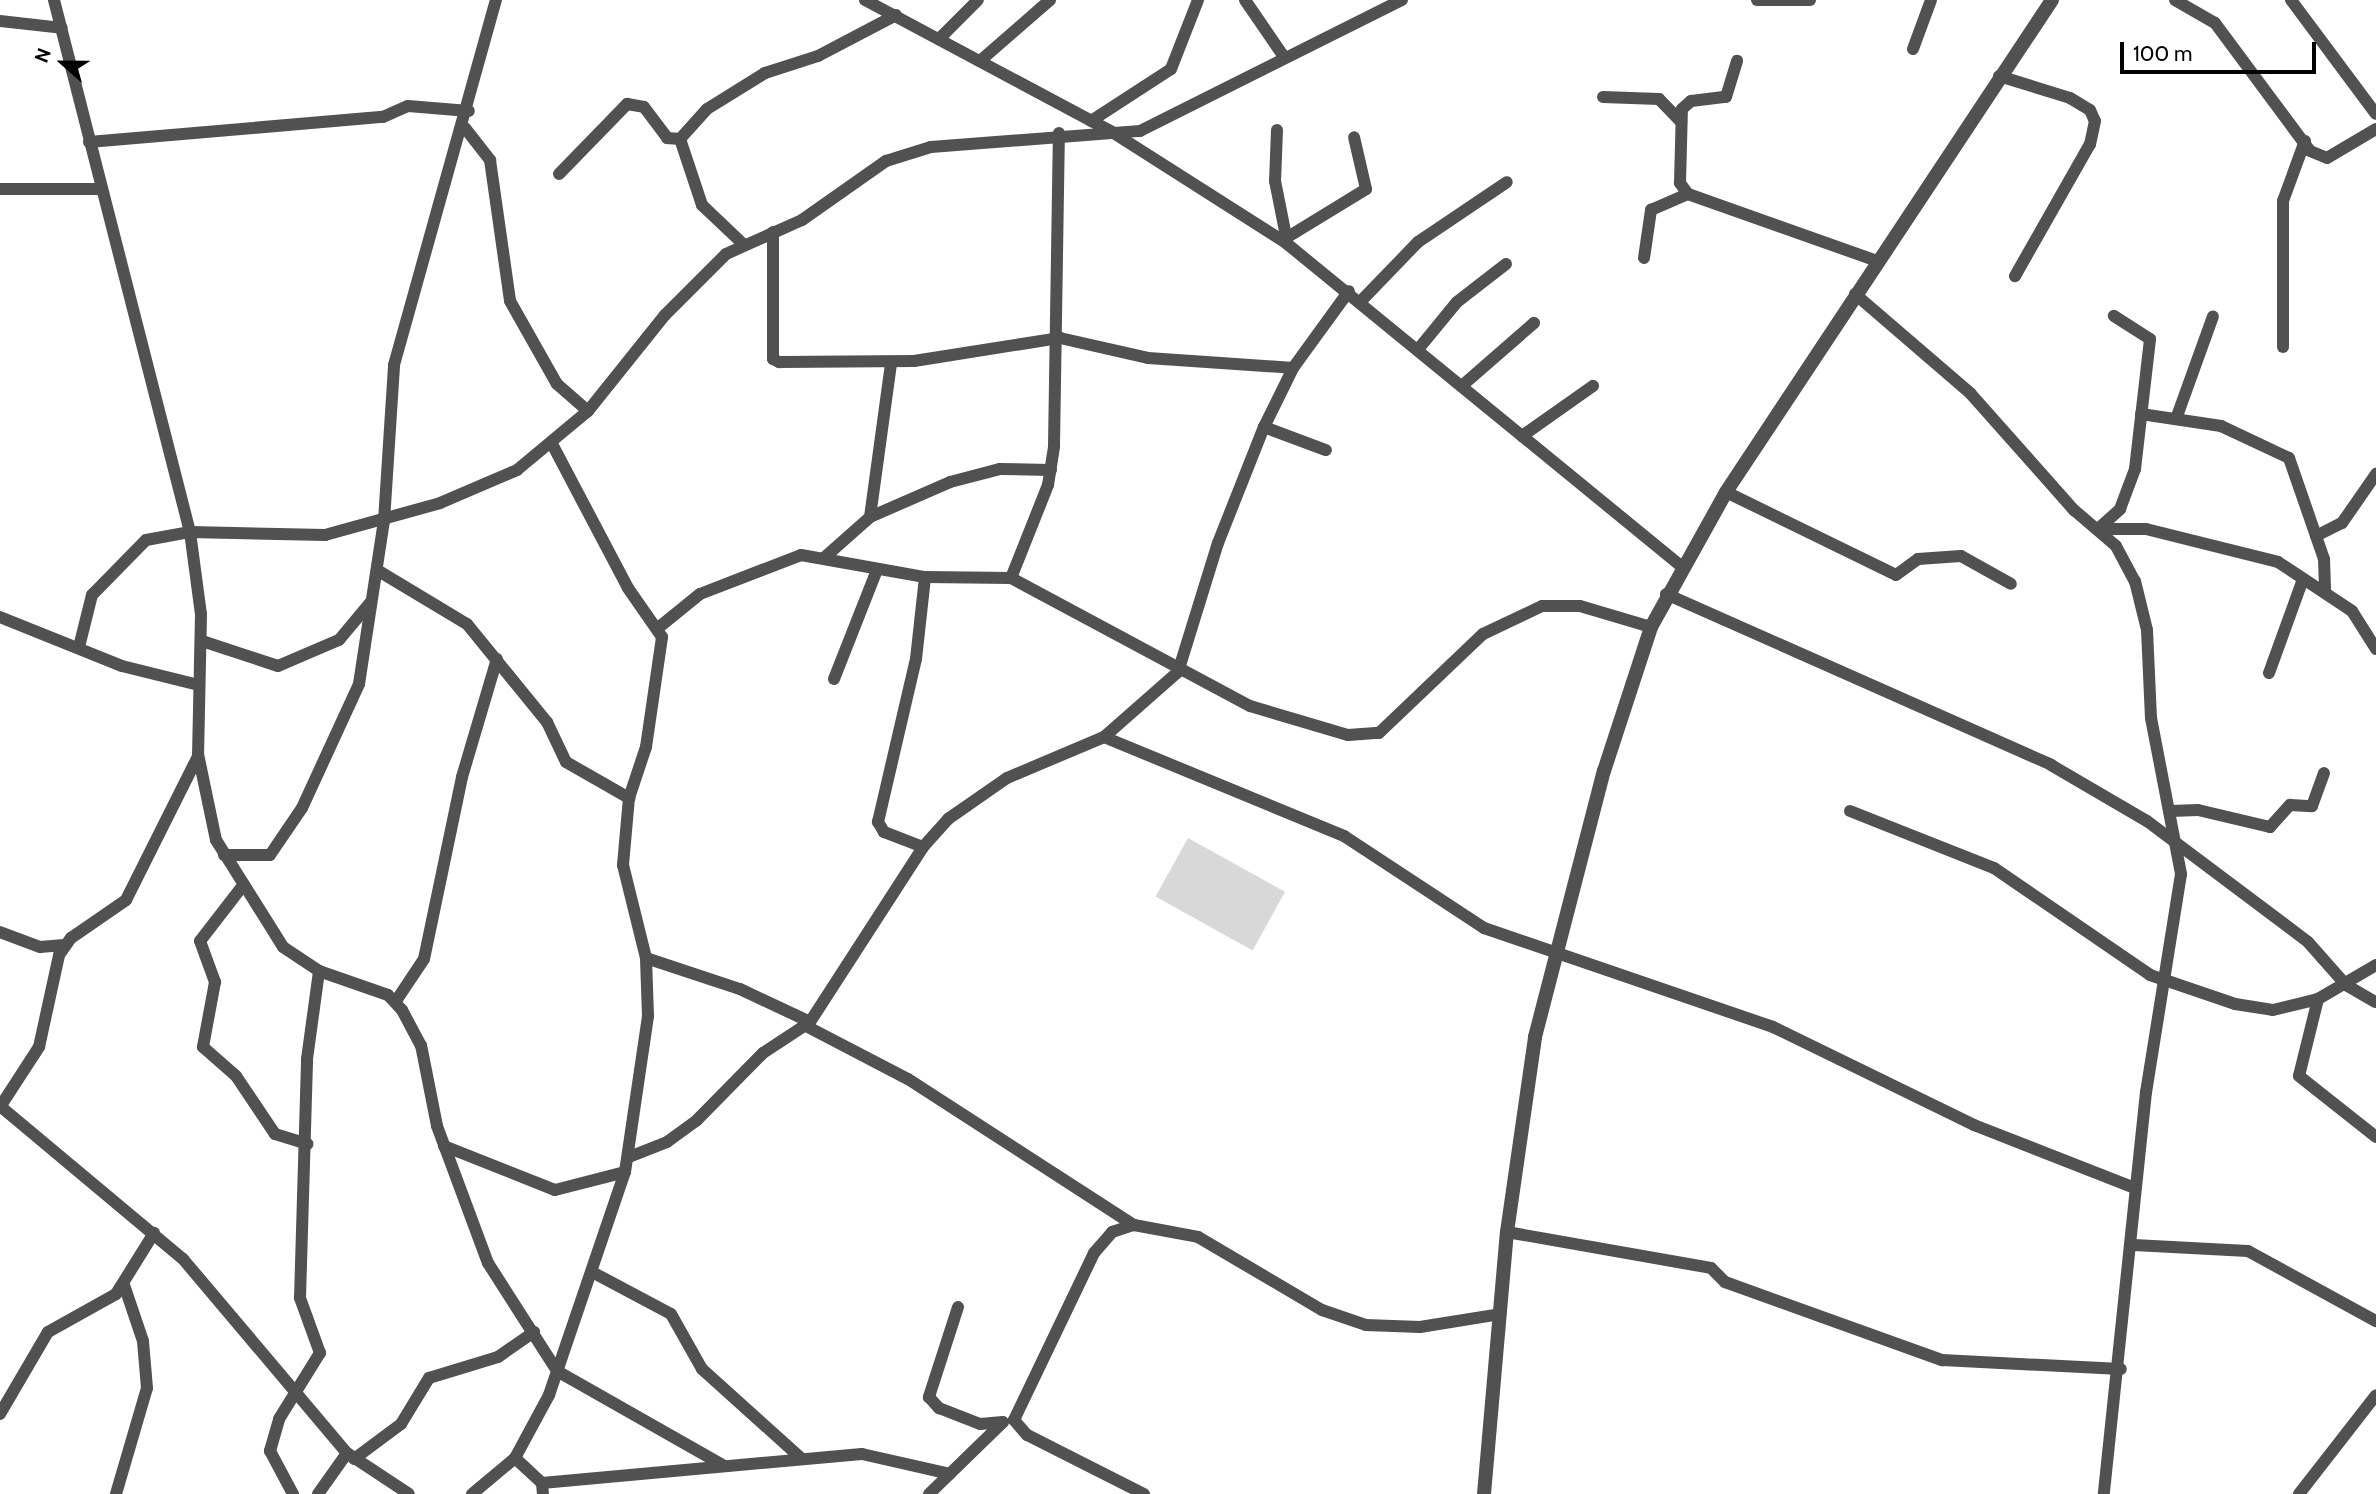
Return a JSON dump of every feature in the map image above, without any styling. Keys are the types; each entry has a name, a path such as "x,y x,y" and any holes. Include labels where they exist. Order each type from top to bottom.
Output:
{"street":[{"path":"54,0 100,189 190,532 202,641 198,754 211,826 224,855 241,888 283,947 319,971 396,1001 421,1045 444,1146 488,1263 534,1332 556,1371 724,1466"},
{"path":"224,855 267,858 302,808 359,684 384,521 394,365 435,209 465,128 496,0"},
{"path":"865,0 1112,132 1289,239 1681,566"},
{"path":"939,39 978,0"},
{"path":"980,61 1050,0"},
{"path":"1090,121 1171,69 1198,0"},
{"path":"1245,0 1284,57"},
{"path":"79,647 92,595 134,549 190,532 291,538 384,521 496,481 552,444 588,411 665,315 742,243 773,232 906,153 1059,133 1149,128 1284,57 1402,0"},
{"path":"1757,0 1810,0"},
{"path":"1913,49 1931,0"},
{"path":"1485,1494 1507,1232 1535,1037 1553,954 1651,627 1681,566 1726,492 1999,76 2052,0"},
{"path":"2175,0 2216,23 2305,141 2326,158 2376,129"},
{"path":"2291,0 2376,114"},
{"path":"680,139 708,109 765,73 818,56 896,15"},
{"path":"0,20 62,28"},
{"path":"1737,61 1726,97 1685,103 1681,122 1680,183 1688,194 1877,261"},
{"path":"1999,76 2070,99 2090,110 2095,121 2091,144 2015,276"},
{"path":"1603,97 1659,99 1681,122"},
{"path":"559,174 627,104 644,107 667,138 680,139"},
{"path":"89,142 383,117 408,106 469,111"},
{"path":"465,128 490,160 499,256 514,311 557,384 588,411"},
{"path":"1277,130 1275,181 1289,239"},
{"path":"1012,578 1051,470 1060,338 1059,133"},
{"path":"1289,239 1366,189 1354,137"},
{"path":"680,139 702,205 742,243"},
{"path":"2283,347 2283,201 2305,141"},
{"path":"1361,301 1418,242 1507,182"},
{"path":"0,189 100,189"},
{"path":"1644,258 1651,210 1688,194"},
{"path":"773,232 773,359 891,363 1060,338 1148,358 1293,368"},
{"path":"1420,347 1457,302 1506,264"},
{"path":"629,1157 687,1127 762,1053 808,1024 923,846 948,819 1007,778 1104,737 1178,671 1218,543 1264,427 1293,368 1349,291"},
{"path":"1855,294 1970,393 2116,546 2141,599 2151,718 2179,849 2181,874 2163,977 2136,1188 2121,1369 2105,1494"},
{"path":"2098,529 2120,509 2132,479 2150,339 2114,316"},
{"path":"2176,419 2213,316"},
{"path":"1464,384 1534,323"},
{"path":"870,517 891,363"},
{"path":"1522,436 1593,386"},
{"path":"2141,414 2249,436 2289,458 2316,536 2325,593"},
{"path":"1264,427 1326,450"},
{"path":"472,1494 516,1458 556,1371 592,1272 629,1157 648,1016 646,958 624,883 629,798 649,735 663,647 658,628 628,588 552,444"},
{"path":"825,557 870,517 965,477 1000,468 1051,470"},
{"path":"2316,536 2342,523 2376,474"},
{"path":"1726,492 1896,575 1918,559 1961,555 2011,584"},
{"path":"2098,529 2146,529 2257,553 2325,593 2359,618 2376,649"},
{"path":"658,628 690,599 764,564 801,555 825,557 877,570 925,577 1012,578 1178,671 1282,718 1348,735 1379,733 1474,641 1542,606 1580,606 1651,627"},
{"path":"377,570 450,610 497,660 547,722 566,762 629,798"},
{"path":"834,679 877,570"},
{"path":"923,846 884,832 878,822 916,659 925,577"},
{"path":"2269,673 2303,579"},
{"path":"1666,594 2051,765 2147,821 2179,849 2308,942 2346,985 2376,1002"},
{"path":"202,641 262,664 297,662 339,639 372,600"},
{"path":"0,617 141,672 199,685"},
{"path":"396,1001 424,960 462,777 497,660"},
{"path":"1104,737 1344,836 1484,928 1553,954 1603,964 1773,1027 1974,1125 2136,1188"},
{"path":"198,754 126,900 64,945 51,973 39,1046 0,1106 154,1233 205,1282 351,1456 410,1494"},
{"path":"2171,811 2198,810 2270,827 2284,808 2312,806 2324,773"},
{"path":"1850,811 1994,868 2140,968 2247,1008 2318,999 2376,965"},
{"path":"241,888 200,941 215,982 202,1047 236,1076 275,1134 307,1144"},
{"path":"0,932 40,947 64,945"},
{"path":"646,958 740,989 808,1024 908,1079 1134,1225 1198,1237 1322,1310 1366,1325 1420,1327 1500,1314"},
{"path":"293,1494 270,1451 271,1435 320,1353 301,1310 307,1059 319,971"},
{"path":"2318,999 2299,1076 2376,1137"},
{"path":"444,1146 555,1190 625,1172"},
{"path":"929,1494 1015,1410 1094,1253 1112,1232 1134,1225"},
{"path":"1507,1232 1711,1268 1725,1282 1942,1360 2121,1369"},
{"path":"0,1414 48,1332 106,1302 124,1284 154,1233"},
{"path":"2133,1245 2248,1251 2376,1321"},
{"path":"592,1272 671,1314 702,1368 800,1458"},
{"path":"116,1494 147,1388 143,1340 124,1284"},
{"path":"958,1307 929,1397 939,1408 980,1424 1003,1422"},
{"path":"318,1494 351,1456 401,1424 429,1378 498,1357 534,1332"},
{"path":"2299,1494 2376,1395"},
{"path":"1015,1410 1014,1420 1027,1435 1144,1494"},
{"path":"516,1458 542,1488 800,1458 880,1454 950,1474"}],"shaded area":[{"path":"1188,838 1285,892 1253,950 1156,897"}]}
